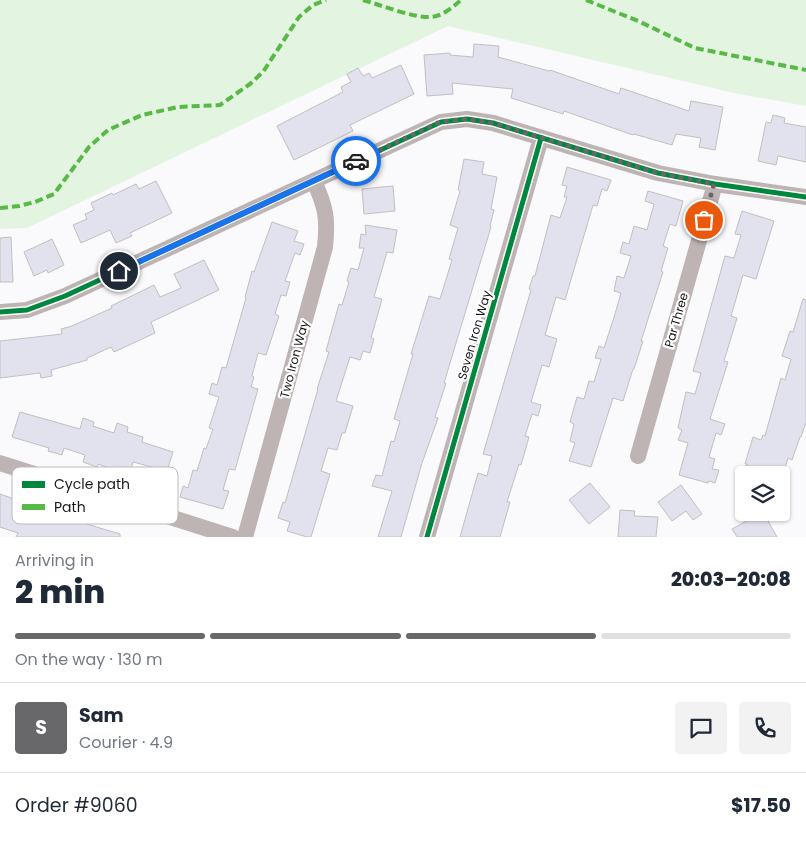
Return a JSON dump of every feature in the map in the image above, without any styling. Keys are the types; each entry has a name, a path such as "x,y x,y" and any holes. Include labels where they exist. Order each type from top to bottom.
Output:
{"street":[{"path":"0,312 27,310 65,296 440,122 467,119 484,122 658,173 714,184 806,197"},
{"name":"Seven Iron Way","path":"427,537 541,138"},
{"name":"Two Iron Way","path":"245,537 325,247 328,223 324,202 314,181"},
{"name":"Par Three","path":"638,456 714,184"},
{"path":"0,463 13,467"},
{"path":"178,520 233,537"}],"green space":[{"path":"0,0 806,0 806,106 734,93 448,26 27,228 0,229"}],"building":[{"path":"474,44 499,46 498,57 550,70 619,94 621,88 689,111 691,101 723,107 715,150 699,147 701,138 676,134 672,145 633,135 564,111 563,114 511,98 513,89 452,83 453,94 427,96 424,55 450,53 450,55 473,57"},
{"path":"401,65 414,94 350,125 353,131 294,160 277,126 343,92 341,87 351,82 347,74 358,68 363,76 369,73 372,78"},
{"path":"773,115 785,118 784,123 806,127 806,162 778,156 776,165 758,161 766,122 771,123"},
{"path":"464,159 484,162 482,174 497,177 491,209 494,210 491,227 444,383 446,383 435,417 438,418 422,463 401,537 378,537 392,491 372,486 376,475 382,476 391,441 394,442 400,421 394,419 429,296 440,299 452,260 449,259 458,228 450,225 460,191 458,190"},
{"path":"567,167 611,180 607,191 602,189 597,206 593,205 565,300 556,297 545,335 557,339 549,367 542,365 531,402 541,405 538,416 532,414 525,436 529,437 507,502 510,502 500,537 460,537 478,473 487,476 492,456 483,454 551,215 560,218 567,197 564,197 567,186 562,185"},
{"path":"156,181 172,213 130,233 132,236 116,243 110,230 81,243 73,225 87,219 85,214 94,210 91,203 136,184 139,189"},
{"path":"393,186 395,211 364,214 362,189"},
{"path":"648,191 683,201 676,226 670,224 663,246 668,248 661,271 663,272 623,401 613,398 591,467 569,461 575,443 570,441 574,424 570,422 577,397 584,399 589,381 594,382 601,359 595,358 599,346 604,348 615,314 621,293 614,291 617,276 624,278 631,256 620,253 623,242 629,244 634,226 647,230 654,204 645,201"},
{"path":"742,211 774,221 756,279 743,275 731,316 737,318 724,361 728,362 710,419 725,424 721,435 716,433 709,457 715,459 712,469 719,470 715,483 709,481 708,483 679,475 688,443 678,440 682,430 678,428 686,392 695,394 701,373 693,371 725,256 734,258 741,235 735,234"},
{"path":"272,222 298,231 294,241 304,244 300,255 295,253 285,281 290,282 286,296 281,295 275,314 279,316 266,355 258,353 251,387 258,389 235,470 229,469 223,490 229,491 223,509 180,497 183,486 188,488 193,470 197,471 204,448 206,449 213,429 209,428 219,397 209,394 212,383 217,385 222,367 226,368 252,271 254,272"},
{"path":"365,225 397,230 393,253 387,252 374,297 382,299 371,338 374,339 370,353 363,351 360,360 350,357 336,401 353,406 345,433 342,433 337,450 328,448 321,471 330,474 311,537 307,537 287,531 290,522 278,518 283,502 285,503 329,352 326,351 339,304 342,305 351,268 358,270 364,248 359,248 361,234 366,235"},
{"path":"11,237 13,282 0,282 0,238"},
{"path":"52,239 64,265 48,273 47,270 34,276 24,252"},
{"path":"204,260 219,290 151,322 155,333 114,352 111,347 87,358 87,360 51,370 52,376 41,378 40,373 0,378 0,341 62,334 61,329 112,308 111,306 154,285 160,297 181,288 174,274"},
{"path":"803,299 806,300 806,422 801,437 792,460 788,458 786,466 746,466 747,464 745,464 753,437 761,440 763,435 765,436 781,378 785,380 791,359 782,356 790,331 793,332"},
{"path":"20,412 80,429 83,418 94,422 93,426 114,433 117,423 128,427 127,432 143,437 142,442 173,452 168,467 152,467 133,462 132,467 106,467 98,464 97,467 83,462 85,455 64,448 62,455 48,451 49,448 12,437"},
{"path":"590,483 610,507 589,524 569,500"},
{"path":"681,485 702,514 693,520 686,511 672,521 658,502"},
{"path":"0,494 12,498 12,524 86,524 120,534 120,537 16,537 18,533 0,527"},
{"path":"620,510 635,511 634,516 658,517 656,537 618,537"},
{"path":"747,521 768,521 777,537 737,537 732,529"}],"marked path":[{"path":"0,208 35,202 54,194 89,147 108,130 142,115 178,107 220,105 250,84 263,72 299,17 313,5 326,0"},
{"path":"363,0 424,17 444,13 461,0"},
{"path":"586,0 638,21 695,48 806,70"}],"cycle path":[{"path":"0,312 27,310 65,296 441,122 467,119 493,123 658,173 715,184 806,197"},
{"path":"427,537 541,138"}],"way so far":[{"path":"356,161 440,122 467,119 493,123 658,173 714,184 704,220"}],"route":[{"path":"119,271 356,161"}]}
